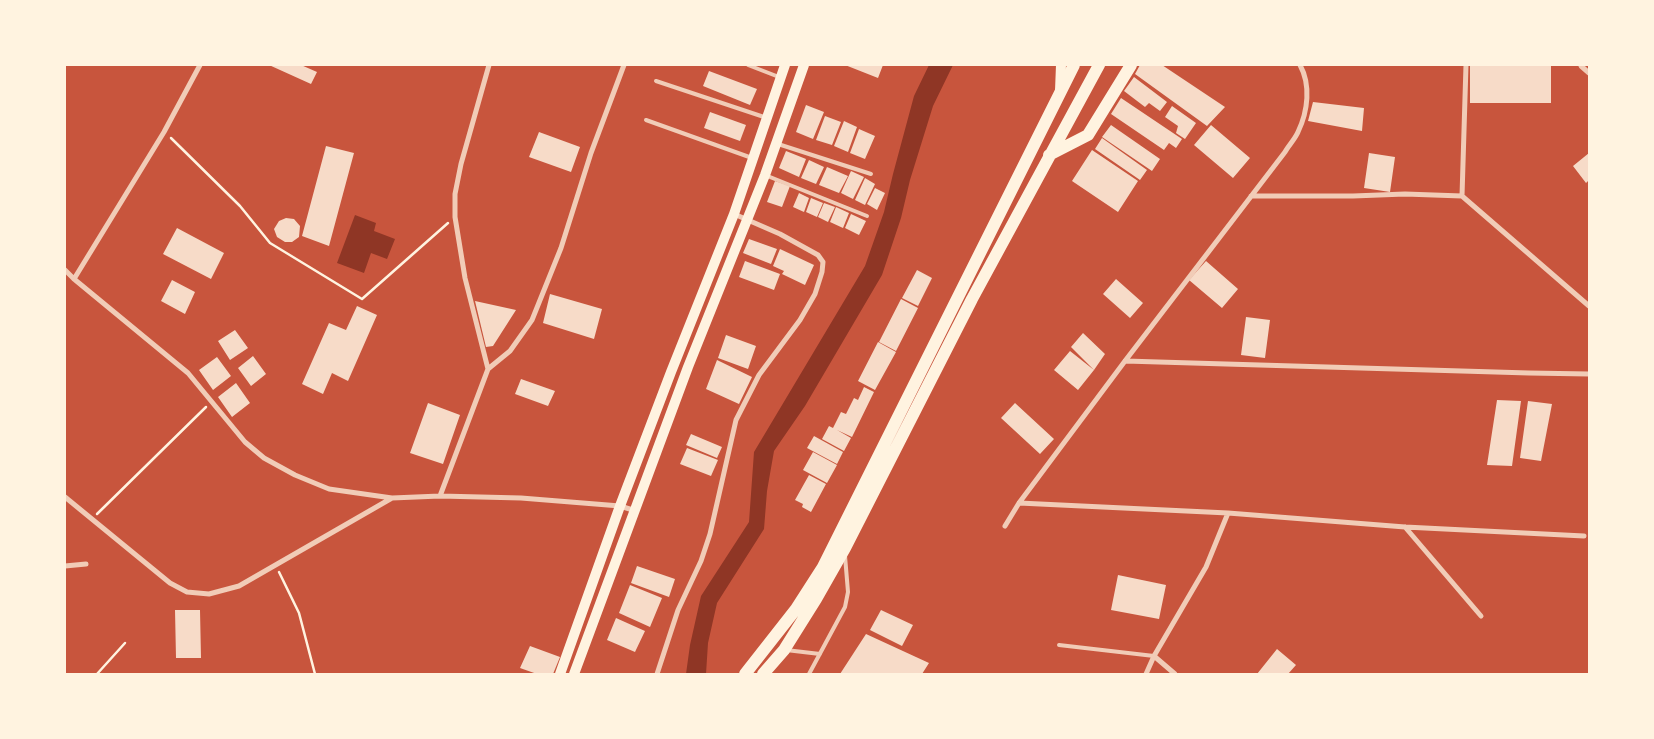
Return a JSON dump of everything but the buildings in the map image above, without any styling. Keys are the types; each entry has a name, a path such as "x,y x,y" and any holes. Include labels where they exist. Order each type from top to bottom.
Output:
{"highway":[{"path":"745,674 796,609 823,567 1074,65"},
{"path":"768,673 816,599 845,548 972,299 1099,65"},
{"path":"1049,155 1088,135 1131,65"}],"main road":[{"path":"560,674 670,372 734,214 785,65"},
{"path":"574,674 688,367 765,175 804,65"},
{"path":"1060,92 1061,65"}],"street":[{"path":"74,280 164,132 200,65"},
{"path":"488,369 465,278 455,217 455,194 461,164 489,65"},
{"path":"440,496 488,369 510,352 532,320 561,248 591,153 624,65"},
{"path":"1005,526 1019,504 1125,361 1298,132 1306,107 1307,87 1300,65"},
{"path":"1462,196 1466,65"},
{"path":"1581,66 1589,73"},
{"path":"1251,196 1405,194 1462,196 1589,306"},
{"path":"658,674 678,610 701,561 710,534 736,420 759,374 800,320 815,294 822,272 823,262 818,255 805,246 734,214"},
{"path":"65,270 74,280 188,373 245,442 264,458 295,475 329,489 392,498 440,496 521,498 620,506 636,511"},
{"path":"1125,361 1589,374"},
{"path":"65,498 170,583 187,592 209,594 239,586 392,498"},
{"path":"1019,504 1228,512 1405,527 1584,536"},
{"path":"1146,674 1154,656 1206,567 1228,512"},
{"path":"1405,527 1481,616"},
{"path":"65,566 86,564"},
{"path":"1154,656 1176,674"}],"lane":[{"path":"748,65 781,78"},
{"path":"656,81 767,118"},
{"path":"646,120 752,158"},
{"path":"776,143 871,174"},
{"path":"765,175 867,216"},
{"path":"809,674 841,615 847,597 845,548"},
{"path":"1059,645 1154,656"},
{"path":"784,650 820,654"}],"path":[{"path":"164,132 240,206 270,243 362,299 455,217"},
{"path":"91,520 212,401"},
{"path":"275,565 298,613 315,674"},
{"path":"97,674 125,643"}],"shaded area":[{"path":"929,65 953,65 933,106 910,180 901,218 882,275 805,406 774,451 767,491 764,529 717,603 708,643 706,674 686,674 690,645 701,596 749,522 754,452 865,266 884,212 914,96"},
{"path":"355,215 376,223 374,231 395,239 387,259 371,253 364,273 337,263"}]}
